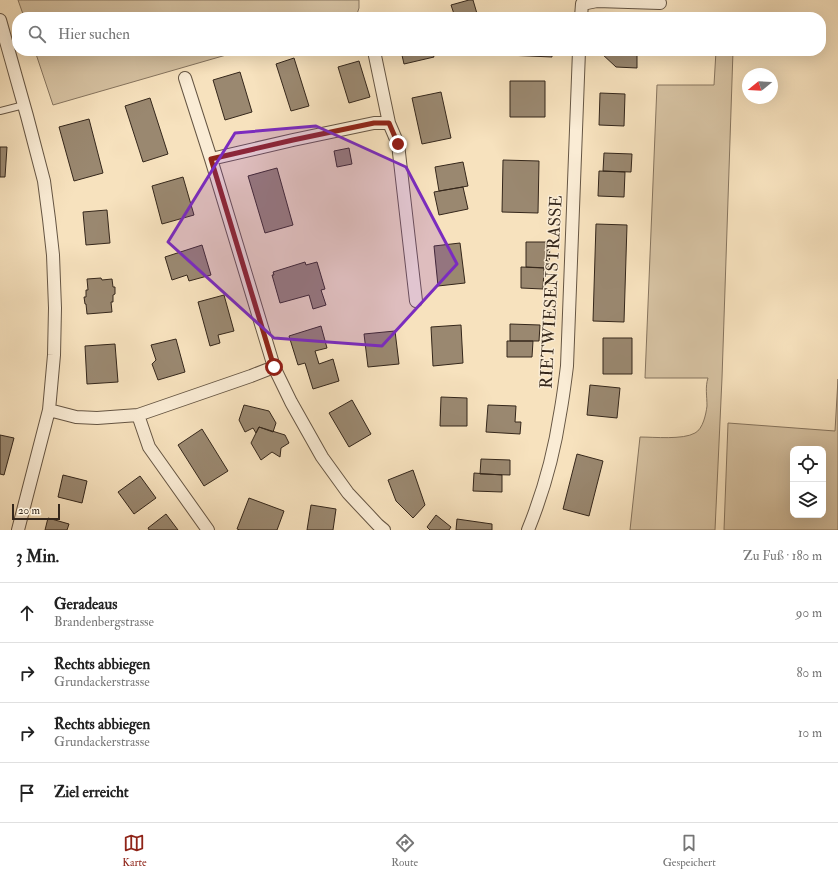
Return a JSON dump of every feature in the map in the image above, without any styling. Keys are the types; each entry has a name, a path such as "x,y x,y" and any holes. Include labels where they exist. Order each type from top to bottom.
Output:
{"street":[{"path":"581,12 582,4 597,1 660,3"},
{"path":"0,20 44,181 50,219 55,308 54,355 49,410 18,530"},
{"path":"375,56 389,123 398,144 416,301"},
{"name":"RIETWIESENSTRASSE","path":"528,530 537,508 552,453 560,415 567,366 579,56"},
{"path":"185,78 274,367 291,402 322,457 348,493 384,530"},
{"path":"211,159 374,123 389,123"},
{"path":"49,410 76,417 97,418 138,415 274,367"},
{"path":"138,415 149,447 208,530"}],"lane":[{"path":"0,111 24,105"}],"highlighted area":[{"path":"316,126 406,167 457,264 382,346 274,338 168,242 235,133"}],"shaded area":[{"path":"18,0 359,0 358,12 22,12"},
{"path":"37,56 223,56 53,105"},
{"path":"716,56 733,56 722,378 715,530 630,530 640,437 683,437 695,433 704,421 707,409 706,388 708,378 645,378 657,85 714,85"},
{"path":"838,379 838,530 724,530 728,423 835,431"}],"building":[{"path":"473,0 477,12 453,12 451,5"},
{"path":"402,56 434,57 404,64"},
{"path":"530,56 552,56 552,57"},
{"path":"604,56 637,56 637,68 616,67"},
{"path":"294,58 309,106 291,111 276,64"},
{"path":"359,61 370,97 349,103 338,67"},
{"path":"240,72 252,112 225,120 213,80"},
{"path":"510,81 545,81 545,117 510,117"},
{"path":"441,92 451,138 422,144 412,98"},
{"path":"600,93 625,94 624,126 599,125"},
{"path":"150,98 168,154 143,162 125,106"},
{"path":"89,119 103,173 74,181 59,127"},
{"path":"0,147 7,147 5,177 0,177"},
{"path":"349,148 352,164 337,167 334,151"},
{"path":"604,153 632,154 631,172 603,171"},
{"path":"503,160 539,161 538,213 502,212"},
{"path":"463,162 468,186 439,191 435,167"},
{"path":"277,168 293,225 265,233 248,176"},
{"path":"599,171 625,172 624,197 598,196"},
{"path":"183,177 194,215 162,224 152,186"},
{"path":"463,187 468,209 439,215 434,192"},
{"path":"107,210 110,243 86,245 83,212"},
{"path":"596,224 627,225 624,322 593,321"},
{"path":"526,242 550,242 549,268 526,267"},
{"path":"460,243 465,283 438,286 434,246"},
{"path":"202,245 211,275 189,281 187,275 172,280 165,257"},
{"path":"305,262 306,265 317,262 325,289 321,290 326,305 313,309 309,295 280,303 272,275 274,275 273,272"},
{"path":"521,267 544,268 543,289 521,288"},
{"path":"101,278 102,280 112,279 113,287 115,287 113,302 111,302 112,312 87,314 84,297 86,297 86,290 88,290 87,279"},
{"path":"224,295 234,331 218,335 220,343 210,346 198,302"},
{"path":"510,324 540,325 539,341 510,341"},
{"path":"461,325 463,363 433,366 431,327"},
{"path":"321,326 327,348 315,351 319,364 333,359 339,381 313,389 305,363 298,365 289,336"},
{"path":"395,331 399,364 368,367 364,334"},
{"path":"603,338 632,338 632,374 603,374"},
{"path":"176,339 185,372 158,380 152,364 156,360 151,345"},
{"path":"507,341 533,341 532,357 507,357"},
{"path":"115,344 118,382 87,384 85,346"},
{"path":"590,385 620,388 617,418 587,415"},
{"path":"441,397 467,398 467,426 440,426"},
{"path":"352,400 371,434 349,447 329,413"},
{"path":"244,405 269,411 276,423 273,432 259,427 256,433 253,428 245,432 239,420"},
{"path":"488,405 516,406 515,422 521,422 520,434 486,432"},
{"path":"259,427 285,435 289,443 281,448 280,457 272,452 261,460 251,443"},
{"path":"202,429 228,471 204,486 178,445"},
{"path":"0,435 14,438 4,475 0,474"},
{"path":"577,454 603,461 589,516 563,509"},
{"path":"481,459 510,460 510,475 480,474"},
{"path":"413,470 425,505 413,518 396,501 388,480"},
{"path":"474,473 502,475 502,492 473,491"},
{"path":"63,475 87,481 82,503 58,497"},
{"path":"140,476 156,498 134,514 118,492"},
{"path":"249,498 284,511 277,530 237,529"},
{"path":"311,505 336,509 333,530 307,530"},
{"path":"166,514 178,530 149,530 148,528"},
{"path":"436,515 451,527 449,530 430,530 427,527"},
{"path":"48,518 69,524 67,530 45,530"},
{"path":"457,519 492,524 492,530 456,530"}],"route":[{"path":"274,367 211,159 374,123 389,123 398,144"}]}
